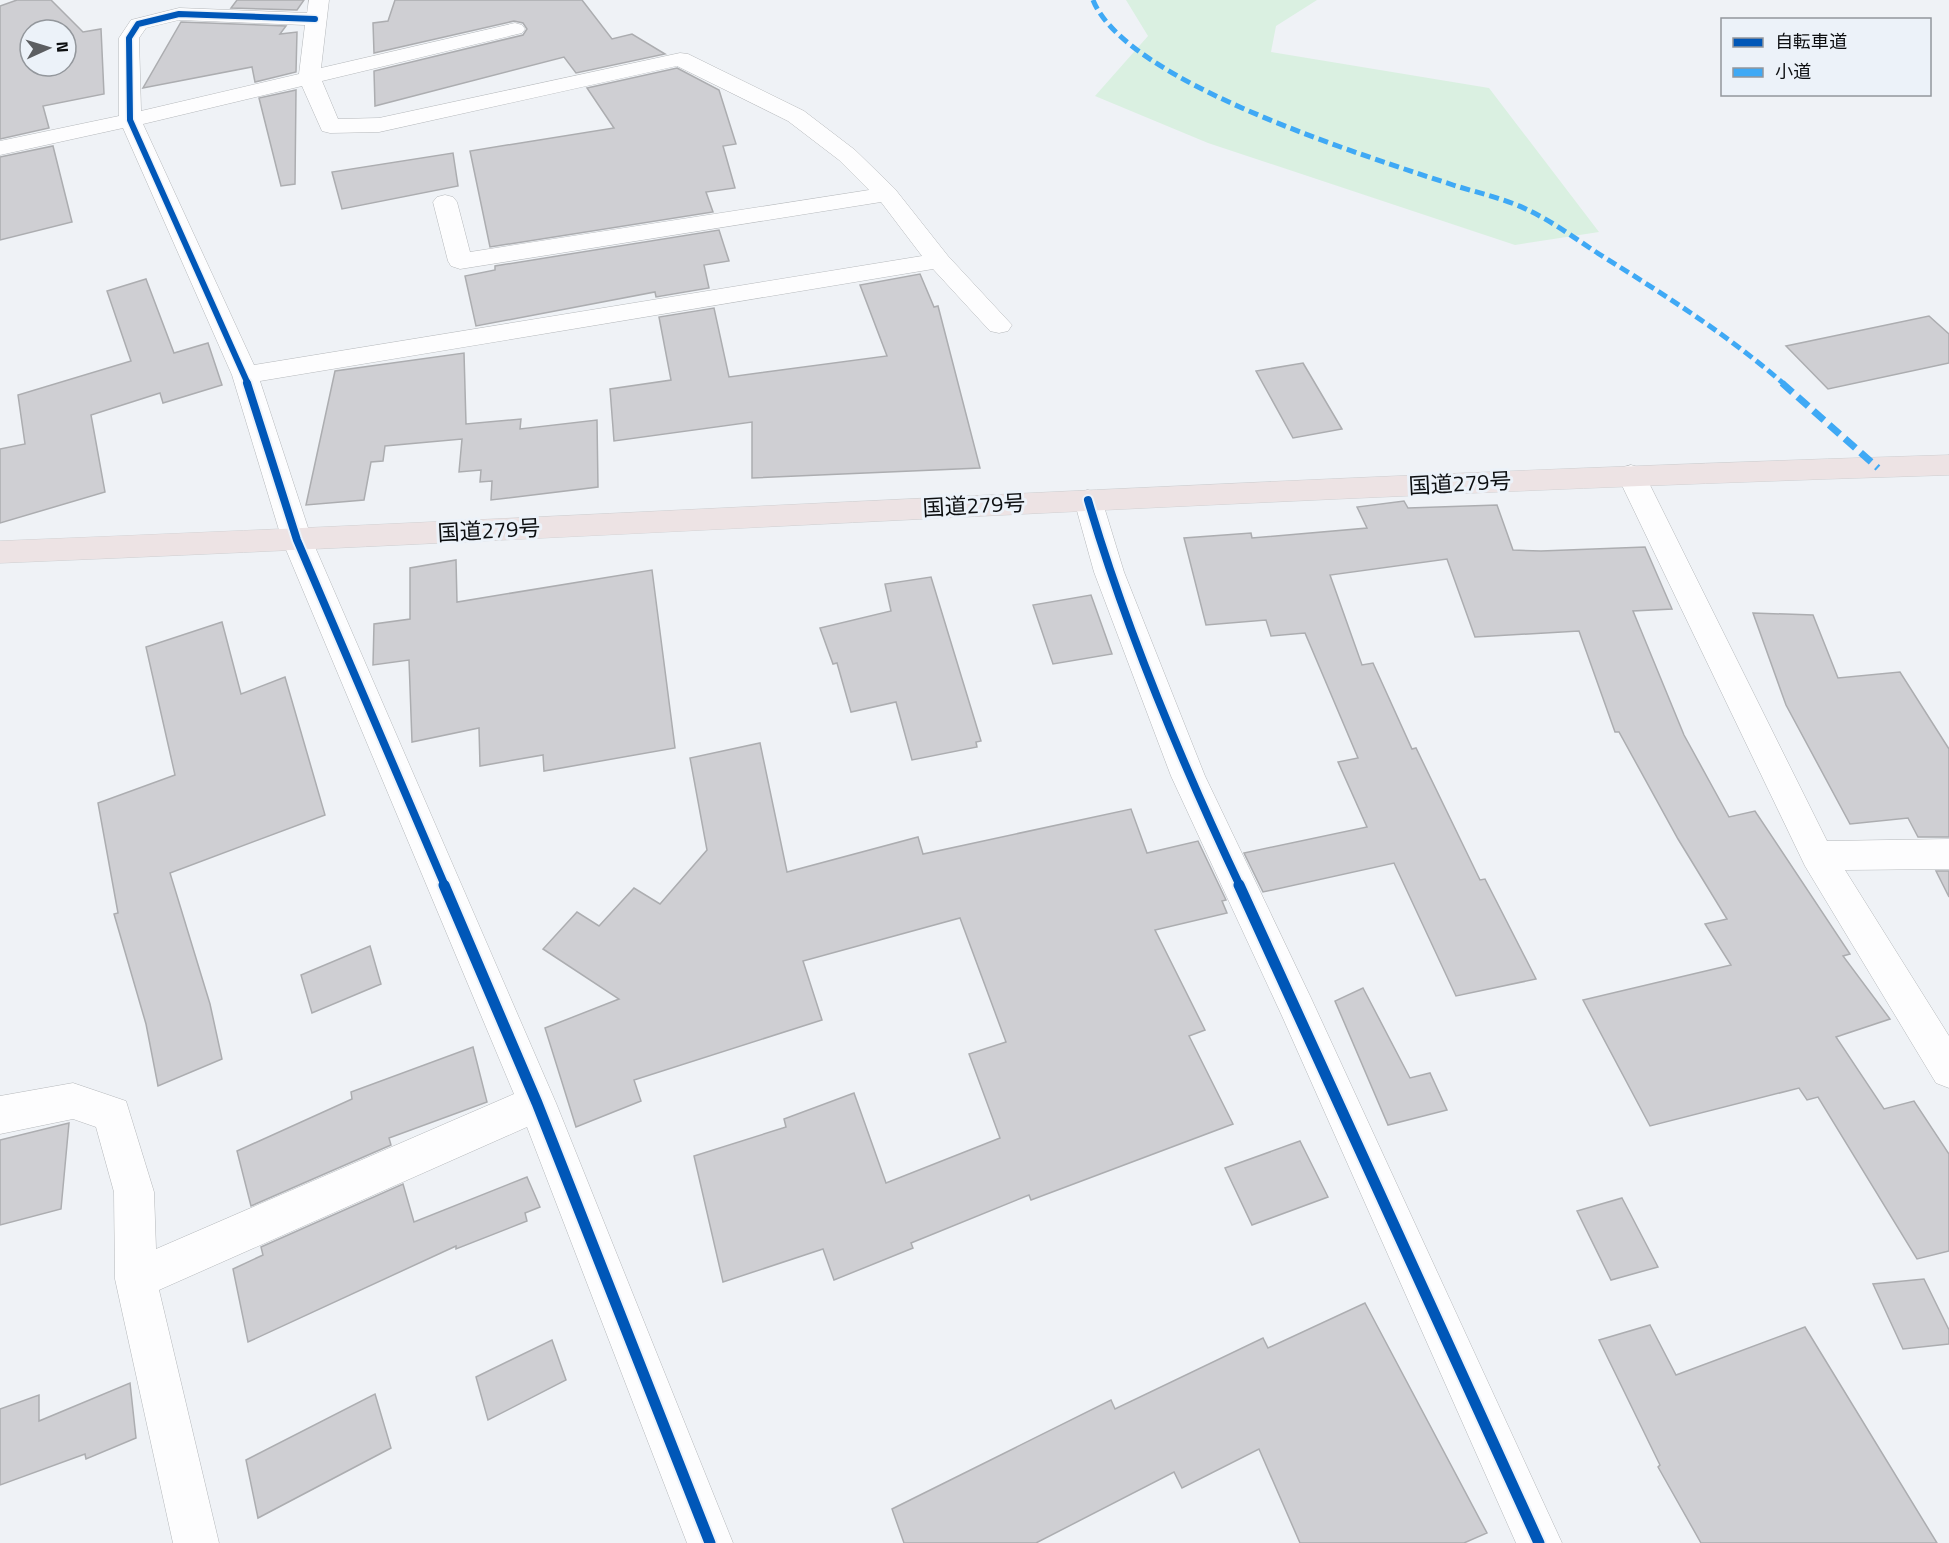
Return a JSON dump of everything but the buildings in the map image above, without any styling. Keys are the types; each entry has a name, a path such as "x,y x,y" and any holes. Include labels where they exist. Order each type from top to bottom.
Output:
{"highway":[{"name":"国道279号","path":"0,552 297,540 1631,475 1949,465"}],"street":[{"path":"710,1543 537,1103 297,540 245,375 130,120 129,38 138,24 179,14 317,9 309,77 330,126 379,125 680,59 796,116 847,155 887,194 939,261 999,325"},
{"path":"0,148 130,120 515,29"},
{"path":"445,202 459,261 887,194"},
{"path":"245,375 939,261"},
{"path":"1631,475 1818,856 1949,1070"},
{"path":"1088,500 1109,572 1188,776 1298,1010 1539,1543"},
{"path":"1818,856 1949,854"},
{"path":"0,1115 74,1101 112,1114 134,1192 136,1279 196,1543"},
{"path":"136,1279 537,1103"}],"green space":[{"path":"1126,0 1317,0 1276,26 1271,52 1489,88 1599,232 1515,245 1208,143 1095,96 1148,36"}],"marked path":[{"path":"1093,0 1097,10 1124,39 1166,69 1213,96 1346,149 1529,210 1696,315 1780,381 1878,468"}],"cycle path":[{"path":"315,19 179,14 138,24 129,38 130,120 245,375 297,540 537,1103 710,1543"},
{"path":"1088,500 1109,572 1188,776 1298,1010 1539,1543"}]}
